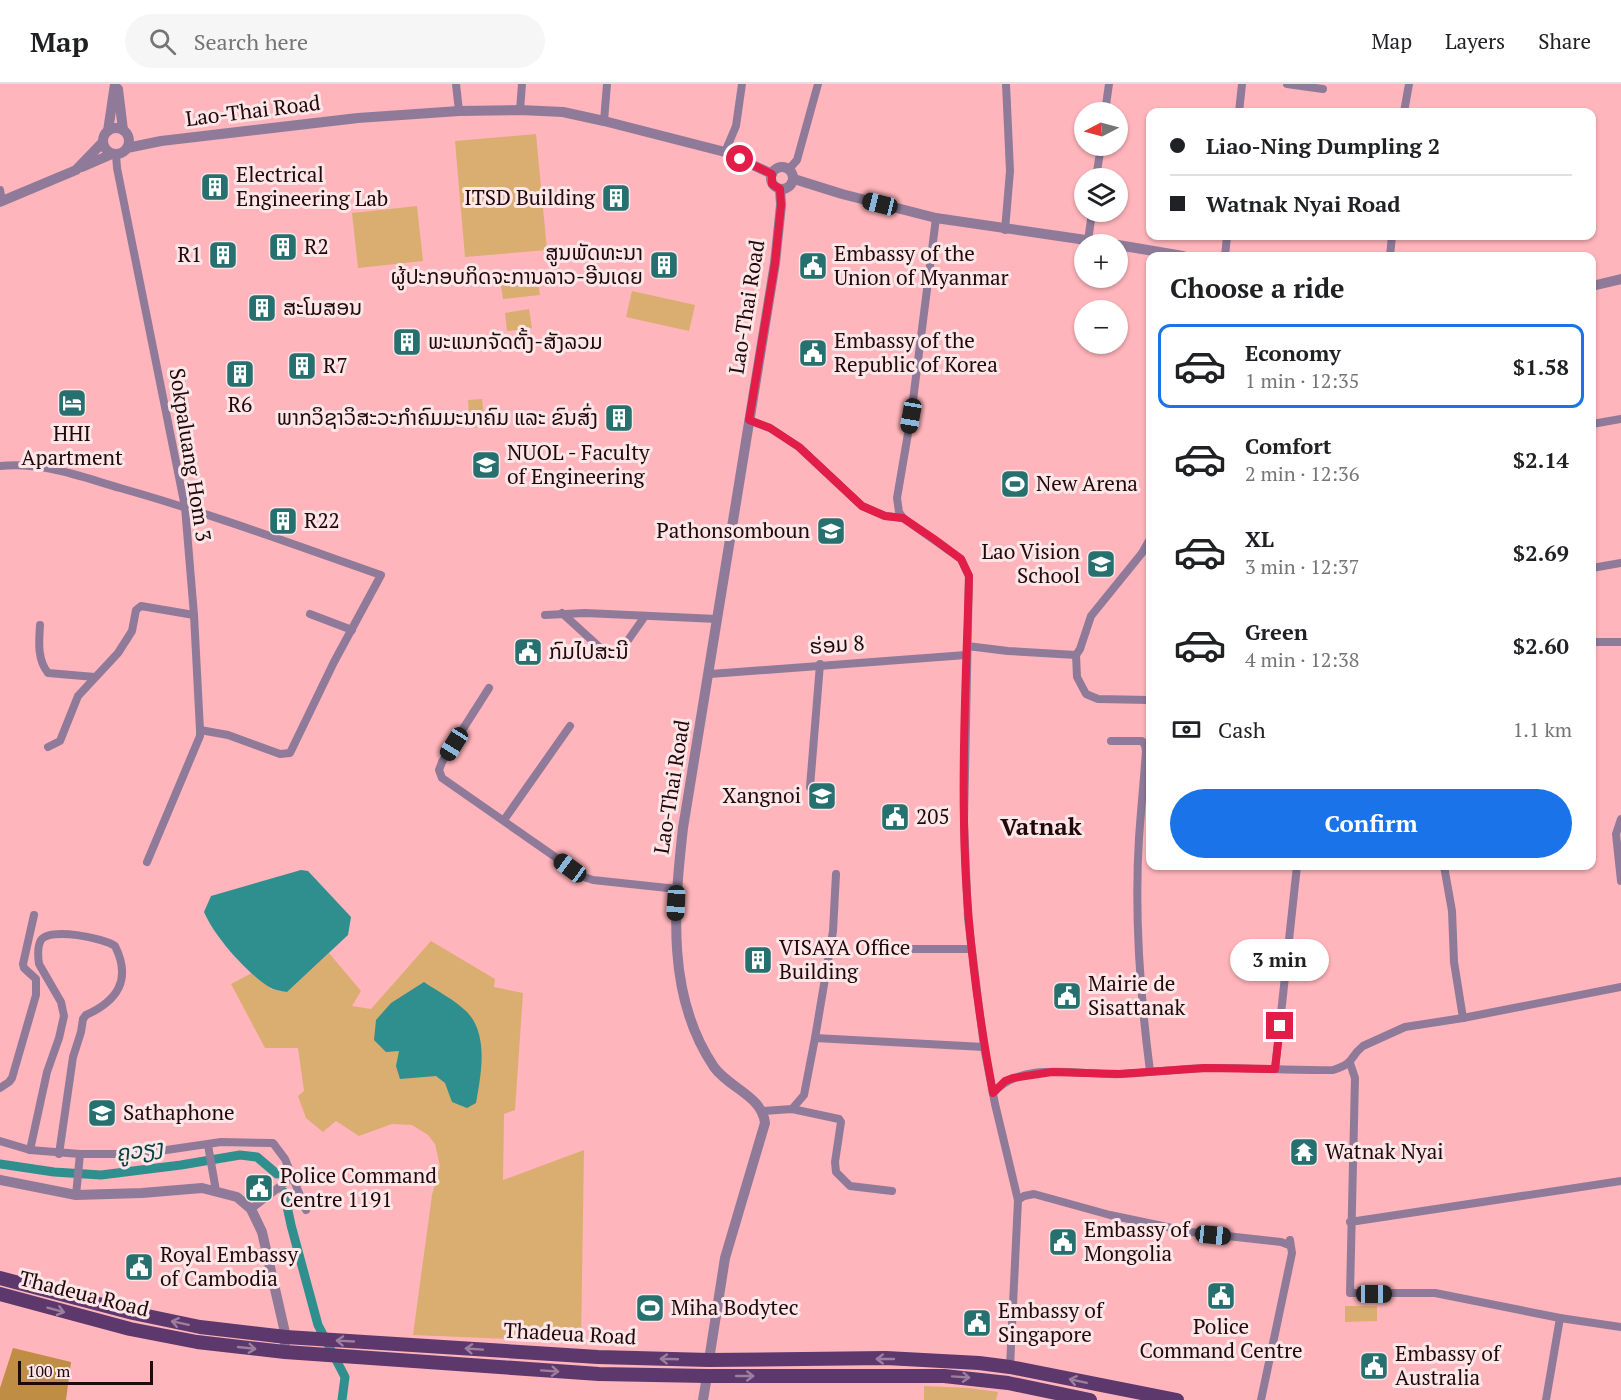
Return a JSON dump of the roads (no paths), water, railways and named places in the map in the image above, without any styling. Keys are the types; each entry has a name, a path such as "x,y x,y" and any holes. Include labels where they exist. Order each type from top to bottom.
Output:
{"main road":[{"name":"Thadeua Road","path":"0,1278 133,1313 177,1322 286,1337 598,1357 709,1360 886,1358 979,1363 1177,1400"},
{"name":"Thadeua Road","path":"0,1294 130,1329 198,1342 285,1352 599,1374 944,1376 1008,1383 1090,1400"},
{"path":"707,1376 709,1360"},
{"path":"1008,1383 1010,1367"},
{"path":"1100,1400 1103,1386"}],"street":[{"path":"76,170 103,142 108,131 116,84"},
{"path":"1,198 121,154 128,148 116,84"},
{"path":"456,84 459,111"},
{"path":"520,110 522,84"},
{"path":"604,121 607,84"},
{"path":"725,152 736,126 742,84"},
{"path":"818,84 791,174 790,186 780,189 772,184 772,174 779,167 791,174 842,194 936,218 1074,239"},
{"path":"1005,230 1010,171 1006,84"},
{"path":"1106,102 1109,84"},
{"path":"1239,108 1242,84"},
{"path":"1287,84 1323,89"},
{"path":"1405,108 1409,84"},
{"name":"Lao-Thai Road","path":"128,148 161,141 358,118 459,111 520,110 563,112 604,121 725,152 772,174"},
{"path":"108,131 116,128 126,133"},
{"name":"Lao-Thai Road","path":"126,133 161,141"},
{"path":"103,142 106,150 114,155"},
{"name":"Sokpaluang Hom 3","path":"114,155 185,507 200,730 200,735 147,862"},
{"name":"Lao-Thai Road","path":"763,1112 759,1105 717,1070 706,1055 694,1029 679,976 675,918 683,828 710,674 775,263 781,205 780,189"},
{"path":"936,218 911,416 897,498 899,512 903,518 961,559 969,576 964,822 971,949 984,1047 1018,1200 1010,1367"},
{"path":"1128,247 1159,252"},
{"path":"1596,285 1621,279"},
{"path":"1596,423 1621,419"},
{"path":"749,420 770,428 792,442 862,506 885,516 903,518"},
{"path":"0,466 15,464 57,468 185,507 381,575 334,662 290,753 280,754 228,735 200,730"},
{"path":"1146,546 1091,616 1076,654 1077,677 1086,694 1098,699 1146,700"},
{"path":"1596,567 1621,563"},
{"path":"48,747 60,741 78,696 118,653 132,631 136,610 141,606 194,615"},
{"path":"545,615 562,613 717,619"},
{"path":"562,613 607,654 613,655 619,653 645,616"},
{"path":"310,614 352,630"},
{"path":"40,625 40,658 48,673 94,677"},
{"path":"1596,642 1621,642"},
{"name":"ຮ່ອມ 8","path":"710,674 966,650 1076,654"},
{"path":"810,787 820,664"},
{"path":"489,688 439,770 442,778 584,877 606,882 676,889"},
{"path":"504,820 570,726"},
{"path":"1112,741 1142,741 1145,745 1146,809 1139,838 1137,935 1140,997 1150,1071"},
{"path":"1621,819 1616,834 1621,881"},
{"path":"1275,1069 1297,870"},
{"path":"1445,870 1452,911 1454,962 1463,1018"},
{"path":"792,1109 804,1095 815,1038 833,931 836,874"},
{"path":"0,1088 12,1078 36,995 36,979 22,964 34,915"},
{"path":"30,1150 64,1016 61,1002 39,964 40,941 45,937 61,934 97,938 115,946 122,965 120,981 110,1001 83,1019 73,1057 59,1154"},
{"path":"905,949 971,949"},
{"path":"993,1093 1005,1081 1022,1075 1052,1072 1119,1074 1205,1068 1275,1069 1309,1075 1333,1070 1350,1063 1363,1046 1405,1027 1621,987"},
{"path":"815,1038 984,1047"},
{"path":"1350,1063 1355,1078 1350,1293 1435,1293 1621,1328"},
{"path":"709,1360 725,1258 764,1129 763,1112 792,1109 839,1119 841,1122 836,1172 850,1186 892,1191"},
{"path":"0,1141 30,1150 80,1156 208,1148 221,1142 273,1143 285,1159 306,1210"},
{"path":"208,1148 215,1186"},
{"path":"76,1195 80,1156"},
{"path":"251,1209 292,1177"},
{"path":"0,1180 76,1195 142,1193 215,1186 237,1197 251,1209 262,1232 286,1337 285,1352"},
{"path":"1350,1222 1621,1181"},
{"path":"1018,1200 1034,1194 1110,1215 1191,1232 1290,1242 1292,1253 1262,1400"},
{"path":"1546,1400 1560,1318"},
{"path":"703,1400 707,1376"}],"water":[{"path":"301,870 308,871 351,917 348,935 287,992 269,987 250,972 223,942 204,912 211,896"},
{"path":"424,982 467,1012 478,1032 482,1056 480,1080 476,1103 467,1108 452,1102 445,1083 436,1076 400,1079 396,1066 399,1051 386,1052 374,1040 376,1020 391,1003"}],"waterway":[{"name":"ຄູວຽງ","path":"0,1164 54,1172 101,1175 240,1155 257,1157 277,1174"},
{"name":"ຄູວຽງ","path":"284,1192 318,1325 345,1377 342,1400"}],"place":[{"name":"Electrical Engineering Lab","path":"215,187"},
{"name":"ITSD Building","path":"616,198"},
{"name":"R2","path":"283,247"},
{"name":"R1","path":"223,255"},
{"name":"ສູນພັດທະນາ ຜູ້ປະກອບກິດຈະການລາວ-ອີນເດຍ","path":"664,265"},
{"name":"Embassy of the Union of Myanmar","path":"813,266"},
{"name":"ສະໂມສອນ","path":"262,308"},
{"name":"ພະແນກຈັດຕັ້ງ-ສັງລວມ","path":"407,342"},
{"name":"Embassy of the Republic of Korea","path":"813,353"},
{"name":"R7","path":"302,366"},
{"name":"R6","path":"240,374"},
{"name":"HHI Apartment","path":"72,403"},
{"name":"ພາກວິຊາວິສະວະກຳຄົມມະນາຄົມ ແລະ ຂົນສົ່ງ","path":"619,418"},
{"name":"NUOL - Faculty of Engineering","path":"486,465"},
{"name":"New Arena","path":"1015,484"},
{"name":"R22","path":"283,521"},
{"name":"Pathonsomboun","path":"831,531"},
{"name":"Lao Vision School","path":"1101,564"},
{"name":"ກົມໄປສະນີ","path":"528,652"},
{"name":"Xangnoi","path":"822,796"},
{"name":"205","path":"895,817"},
{"name":"VISAYA Office Building","path":"758,960"},
{"name":"Mairie de Sisattanak","path":"1067,996"},
{"name":"Sathaphone","path":"102,1113"},
{"name":"Watnak Nyai","path":"1304,1152"},
{"name":"Police Command Centre 1191","path":"259,1188"},
{"name":"Embassy of Mongolia","path":"1063,1242"},
{"name":"Royal Embassy of Cambodia","path":"139,1267"},
{"name":"Police Command Centre","path":"1221,1296"},
{"name":"Miha Bodytec","path":"650,1308"},
{"name":"Embassy of Singapore","path":"977,1323"},
{"name":"Embassy of Australia","path":"1374,1366"}],"district":[{"name":"Vatnak","path":"1041,827"}]}
